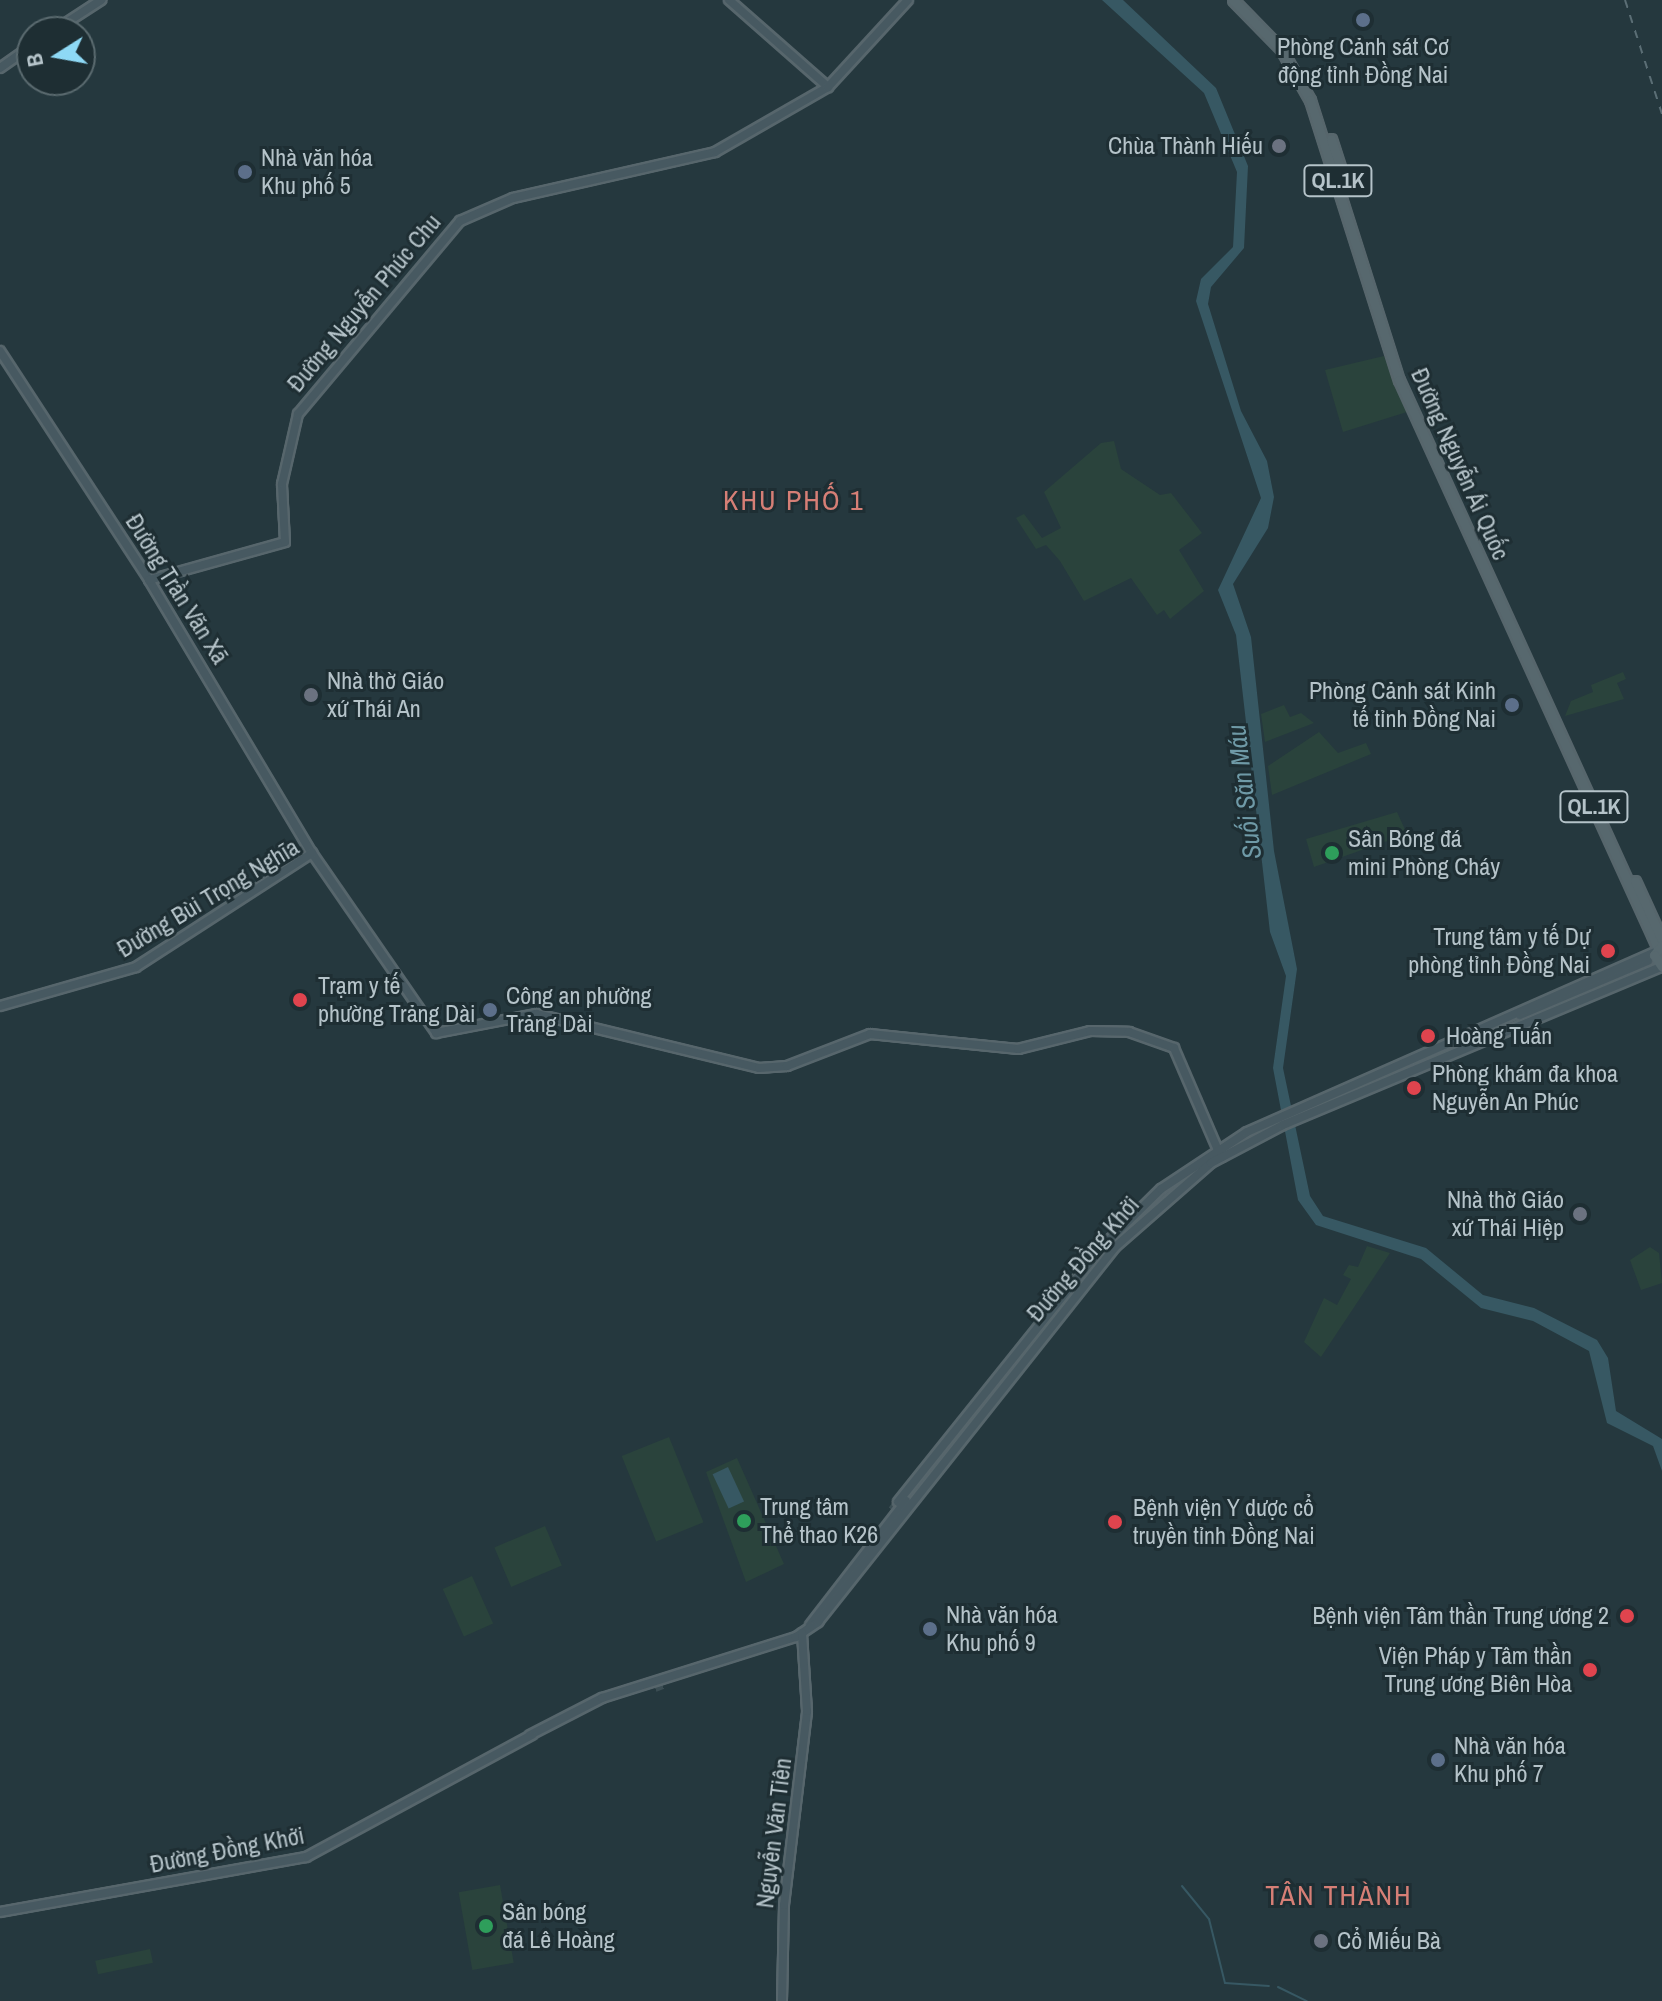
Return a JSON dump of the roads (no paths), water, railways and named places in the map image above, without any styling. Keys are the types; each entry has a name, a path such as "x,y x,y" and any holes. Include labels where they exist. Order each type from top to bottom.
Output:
{"main road":[{"name":"Đường Nguyễn Ái Quốc","path":"1233,0 1276,39"},
{"name":"Đường Nguyễn Ái Quốc","path":"1241,0 1276,39 1315,112 1385,336 1658,941 1652,965"}],"street":[{"path":"76,16 101,0"},
{"path":"729,0 828,87"},
{"name":"Đường Nguyễn Phúc Chu","path":"149,580 285,542 282,484 298,414 460,221 513,198 702,157 828,87 908,0"},
{"name":"Đường Trần Văn Xã","path":"0,351 149,580 312,853"},
{"name":"Đường Bùi Trọng Nghĩa","path":"0,1006 136,967 312,853 436,1033 536,1014 759,1068 787,1066 870,1034 1018,1049 1090,1031 1129,1032 1174,1048 1220,1153"},
{"path":"1652,965 1658,941"},
{"path":"1652,965 1658,941"},
{"path":"1652,965 1662,974"},
{"path":"1454,1046 1652,965"},
{"name":"Đường Đồng Khởi","path":"1297,1114 1410,1070 1454,1046"},
{"name":"Đường Đồng Khởi","path":"0,1912 306,1857 602,1698 802,1633 1134,1212 1220,1153 1281,1121 1403,1063 1454,1046"},
{"path":"1403,1063 1410,1070"},
{"name":"Đường Đồng Khởi","path":"813,1621 896,1506 1003,1379"},
{"name":"Đường Đồng Khởi","path":"873,1539 934,1462"},
{"name":"Nguyễn Văn Tiên","path":"782,2001 782,1923 804,1756 806,1670 802,1633"},
{"name":"Nguyễn Văn Tiên","path":"800,1649 806,1670"},
{"name":"Đường Đồng Khởi","path":"530,1735 685,1673"}],"water":[{"name":"Suối Săn Máu","path":"1102,0 1123,0 1216,88 1248,166 1244,248 1211,287 1208,304 1241,411 1267,461 1274,497 1268,528 1233,584 1251,637 1274,851 1297,969 1283,1068 1310,1196 1323,1216 1426,1248 1483,1295 1534,1308 1597,1340 1608,1358 1616,1411 1662,1439 1662,1471 1653,1446 1607,1423 1589,1351 1533,1321 1481,1308 1421,1259 1316,1225 1298,1200 1273,1068 1286,976 1270,932 1236,635 1218,590 1261,498 1196,301 1201,279 1233,247 1237,172 1204,93"},
{"path":"728,1467 744,1501 729,1509 713,1474"}],"waterway":[{"path":"1182,1886 1209,1919 1225,1983 1269,1986"},
{"path":"1278,1987 1307,2001"}],"tunnel":[{"path":"892,1510 898,1502"},
{"path":"655,1688 663,1685"}],"railway":[{"path":"1625,0 1662,114"}],"place":[{"name":"Phòng Cảnh sát Cơ động tỉnh Đồng Nai","path":"1363,20"},
{"name":"Chùa Thành Hiếu","path":"1279,146"},
{"name":"Nhà văn hóa Khu phố 5","path":"245,172"},
{"name":"Nhà thờ Giáo xứ Thái An","path":"311,695"},
{"name":"Phòng Cảnh sát Kinh tế tỉnh Đồng Nai","path":"1512,705"},
{"name":"Sân Bóng đá mini Phòng Cháy","path":"1332,853"},
{"name":"Trung tâm y tế Dự phòng tỉnh Đồng Nai","path":"1608,951"},
{"name":"Trạm y tế phường Trảng Dài","path":"300,1000"},
{"name":"Công an phường Trảng Dài","path":"490,1010"},
{"name":"Hoàng Tuấn","path":"1428,1036"},
{"name":"Phòng khám đa khoa Nguyễn An Phúc","path":"1414,1088"},
{"name":"Nhà thờ Giáo xứ Thái Hiệp","path":"1580,1214"},
{"name":"Trung tâm Thể thao K26","path":"744,1521"},
{"name":"Bệnh viện Y dược cổ truyền tỉnh Đồng Nai","path":"1115,1522"},
{"name":"Bệnh viện Tâm thần Trung ương 2","path":"1627,1616"},
{"name":"Nhà văn hóa Khu phố 9","path":"930,1629"},
{"name":"Viện Pháp y Tâm thần Trung ương Biên Hòa","path":"1590,1670"},
{"name":"Nhà văn hóa Khu phố 7","path":"1438,1760"},
{"name":"Sân bóng đá Lê Hoàng","path":"486,1926"},
{"name":"Cổ Miếu Bà","path":"1321,1941"}],"district":[{"name":"KHU PHỐ 1","path":"794,500"},
{"name":"TÂN THÀNH","path":"1339,1895"}]}
